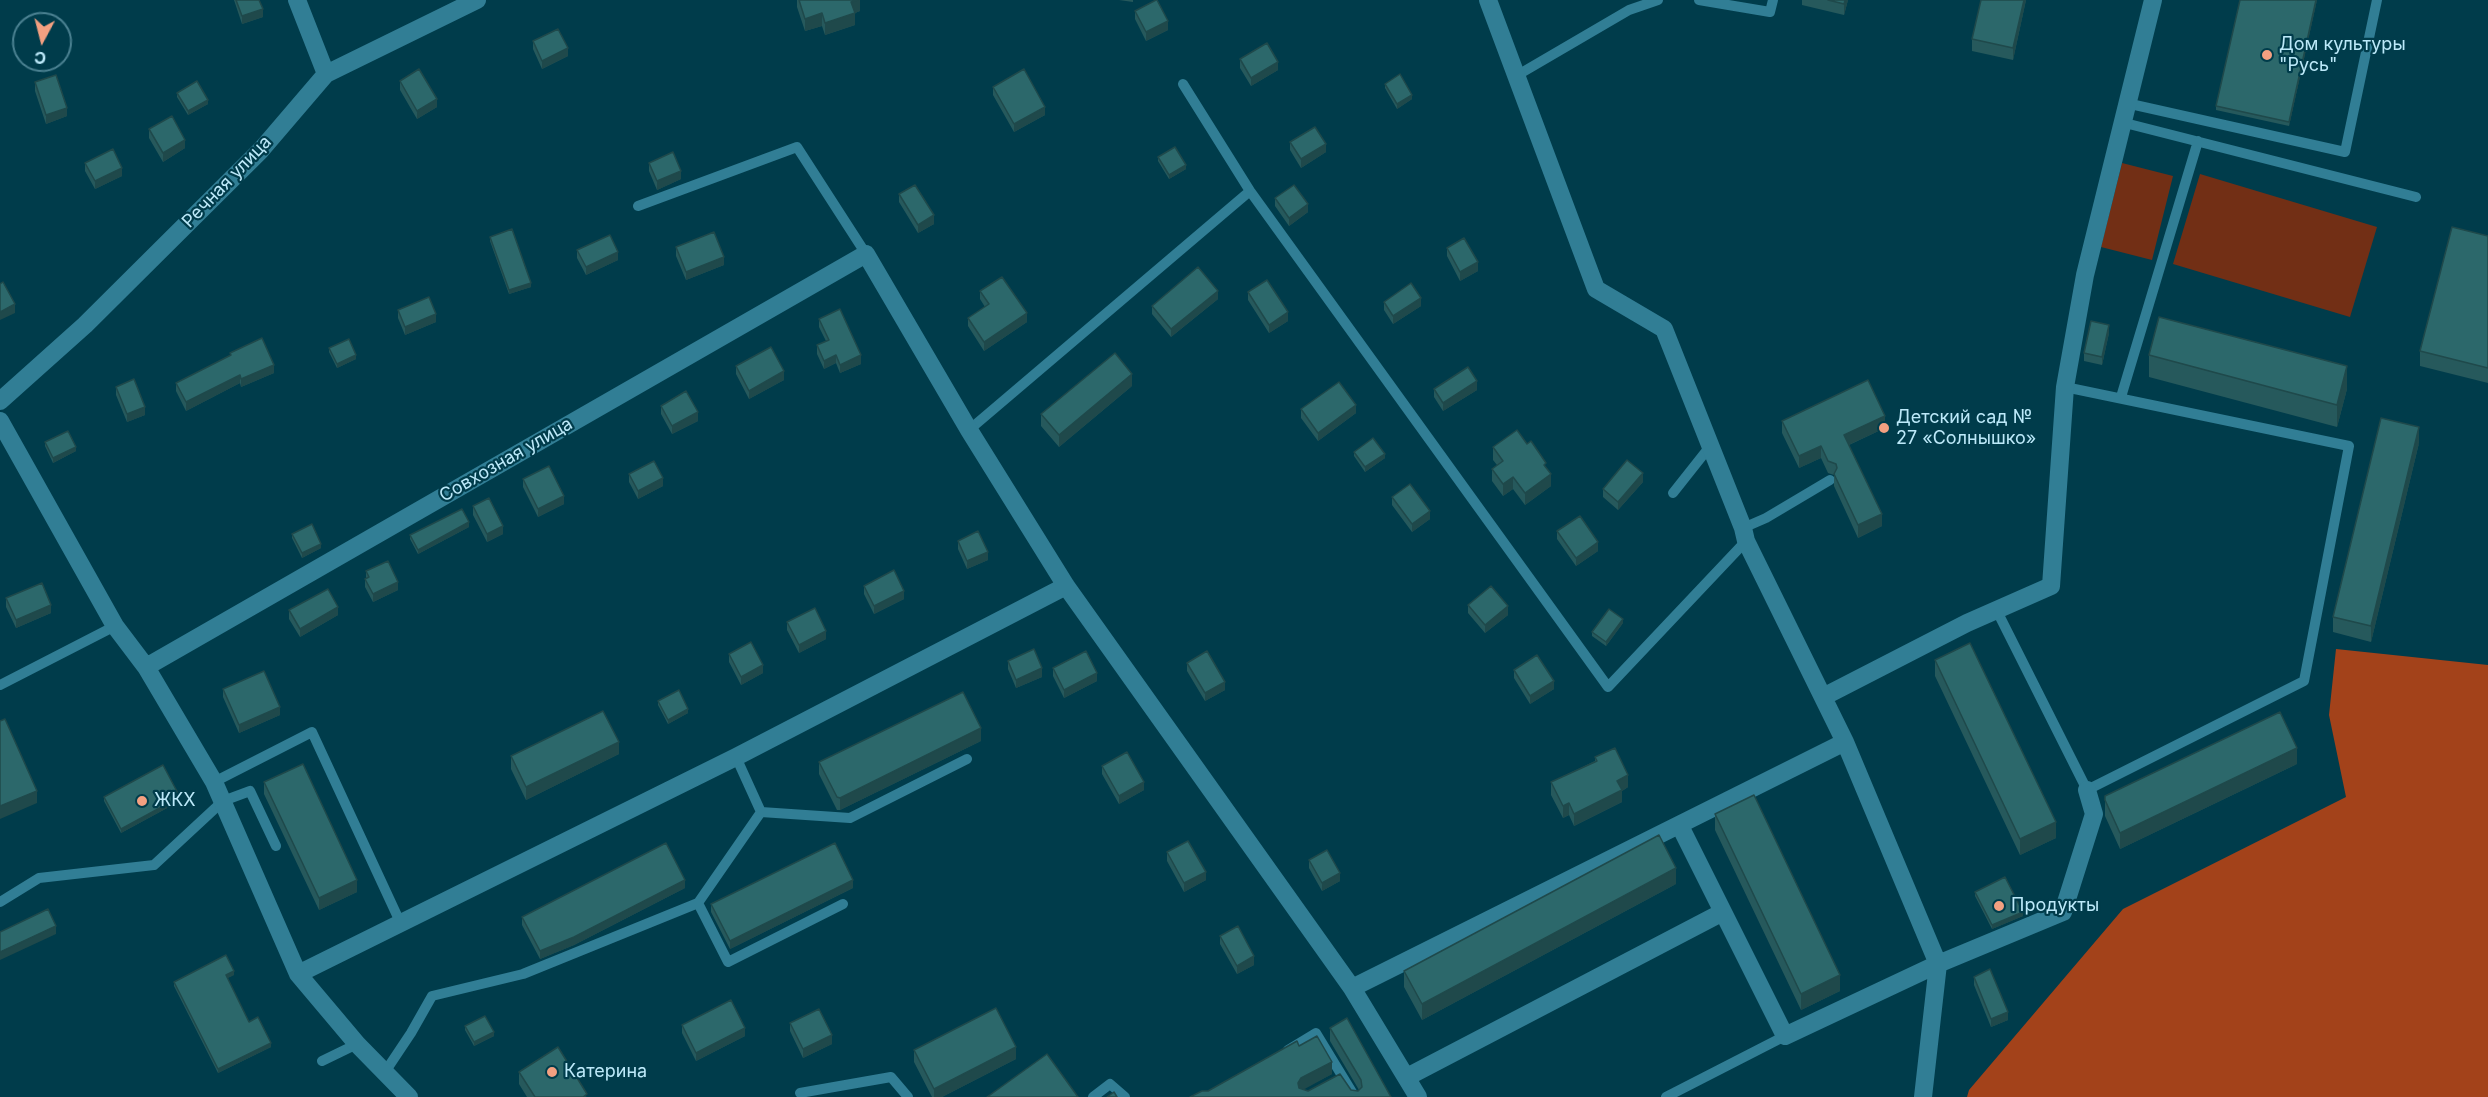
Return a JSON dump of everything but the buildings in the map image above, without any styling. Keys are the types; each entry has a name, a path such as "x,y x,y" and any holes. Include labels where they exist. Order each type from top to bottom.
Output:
{"street":[{"path":"297,0 326,74"},
{"name":"Речная улица","path":"0,401 85,325 261,150 326,74 477,0"},
{"path":"1488,0 1596,289 1664,329 1712,445 1744,535 1845,742 1938,964 1923,1097"},
{"path":"1823,697 1967,623 2051,586 2065,387 2085,274 2153,0"},
{"path":"866,254 969,430 1066,586 1352,988 1418,1097"},
{"name":"Совхозная улица","path":"146,667 866,254"},
{"path":"0,422 116,626 146,667 214,782 298,974 357,1044 409,1097"},
{"path":"298,974 736,757 1066,586"},
{"path":"1352,988 1845,742"},
{"path":"1680,826 1785,1036 1938,964 2062,912 2094,814 2087,790"},
{"path":"1407,1077 1723,912"}],"lane":[{"path":"1516,76 1629,10 1658,0"},
{"path":"1699,0 1770,12 1773,0"},
{"path":"2126,103 2344,152 2377,0"},
{"path":"1183,84 1250,191 1608,687 1744,535 1766,518 1830,480"},
{"path":"2121,122 2416,196"},
{"path":"2121,397 2198,141"},
{"path":"638,206 797,147 866,254"},
{"path":"969,430 1250,191"},
{"path":"1997,611 2087,790 2304,681 2349,446 2065,387"},
{"path":"1673,493 1712,445"},
{"path":"0,685 116,626"},
{"path":"214,782 312,732 401,924"},
{"path":"736,757 761,812"},
{"path":"761,812 850,818 967,759"},
{"path":"0,902 39,878 154,865 223,801 250,790 276,846"},
{"path":"385,1072 432,996 523,974 698,903 761,812"},
{"path":"698,903 728,962 843,904"},
{"path":"1277,1055 1316,1033 1339,1079 1355,1097"},
{"path":"1666,1097 1785,1036"},
{"path":"322,1061 357,1044"},
{"path":"800,1093 891,1077 908,1097"},
{"path":"1093,1097 1110,1084 1125,1097"}],"shaded area":[{"path":"2122,163 2173,176 2152,260 2101,247"},
{"path":"2200,174 2377,227 2350,317 2173,264"},
{"path":"2336,649 2488,665 2488,1097 1967,1097 1969,1090 2123,909 2346,797 2329,715"}],"place":[{"name":"Дом культуры \"Русь\"","path":"2267,55"},
{"name":"Детский сад № 27 «Солнышко»","path":"1884,428"},
{"name":"ЖКХ","path":"142,801"},
{"name":"Продукты","path":"1999,906"},
{"name":"Катерина","path":"552,1072"}]}
